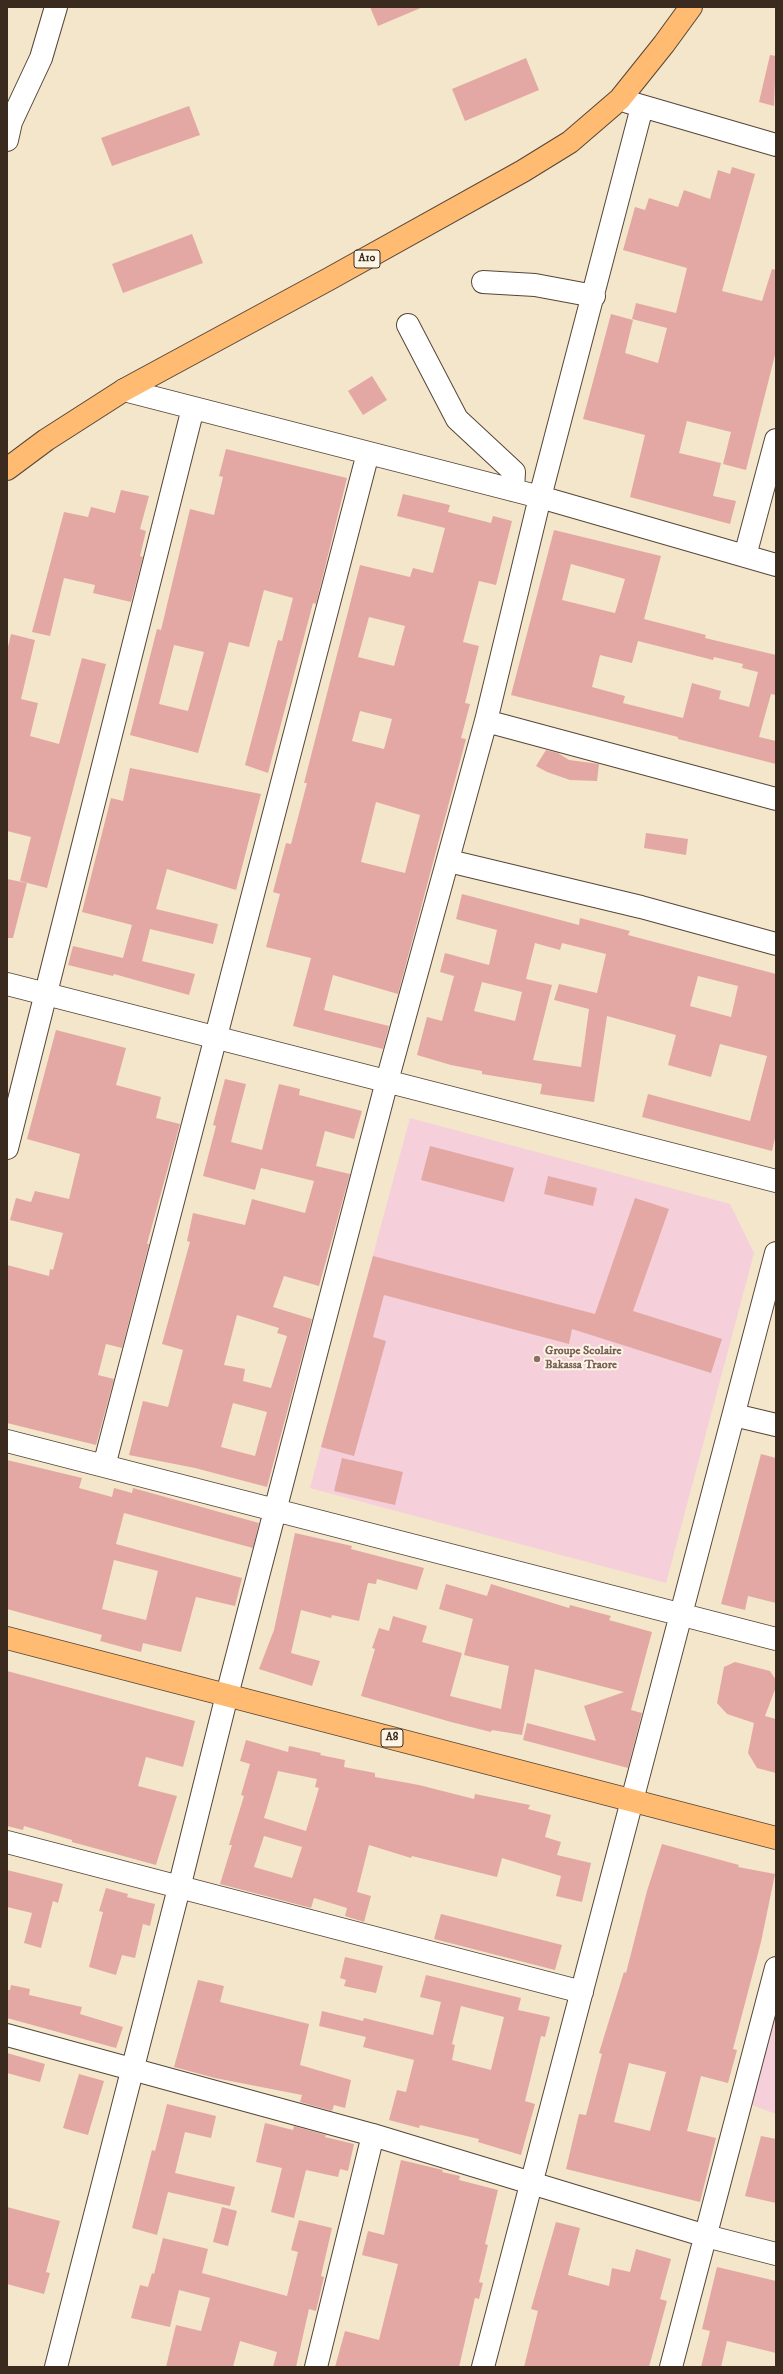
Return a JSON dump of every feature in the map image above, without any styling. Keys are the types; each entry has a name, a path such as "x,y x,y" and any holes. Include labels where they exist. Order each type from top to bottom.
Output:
{"main road":[{"name":"A10","path":"7,469 46,440 124,390 523,171 570,142 620,99 664,44 691,7"},
{"name":"A8","path":"7,1638 776,1838"}],"street":[{"path":"7,140 11,122 41,58 56,7"},
{"path":"620,99 642,107 776,145"},
{"path":"56,2367 179,1888 226,1695 387,1081 449,861 486,721 540,497 594,296 642,107"},
{"path":"483,282 535,285 594,296"},
{"path":"408,325 457,419 514,472 513,490"},
{"path":"124,390 540,497 776,566"},
{"path":"7,1148 47,994 193,408"},
{"path":"744,556 776,440"},
{"path":"104,1466 368,453"},
{"path":"486,721 776,798"},
{"path":"449,861 641,908 776,944"},
{"path":"7,984 776,1181"},
{"path":"483,2367 776,1253"},
{"path":"734,1415 776,1425"},
{"path":"7,1441 776,1639"},
{"path":"7,1842 582,1992"},
{"path":"671,2367 776,1968"},
{"path":"7,2035 373,2135 706,2236 776,2254"},
{"path":"316,2367 373,2135"}],"shaded area":[{"path":"410,1118 730,1204 754,1253 666,1583 310,1488"},
{"path":"776,2004 776,2114 741,2101"}],"building":[{"path":"370,7 423,7 378,26"},
{"path":"770,55 776,56 774,106 759,102"},
{"path":"526,58 539,90 465,121 452,89"},
{"path":"189,106 200,135 112,166 101,138"},
{"path":"732,167 755,174 722,291 762,301 772,269 776,270 776,351 746,470 723,464 731,432 687,421 679,453 721,463 713,496 736,501 730,524 630,497 645,435 583,419 611,314 633,320 625,353 658,363 667,328 632,319 636,303 676,313 687,268 623,250 635,207 645,210 649,198 678,207 684,190 710,199 718,170 730,174"},
{"path":"192,234 203,263 123,293 112,264"},
{"path":"372,376 387,400 363,415 348,391"},
{"path":"226,449 347,478 316,604 313,603 268,773 245,765 278,640 282,641 293,598 264,590 249,647 229,642 198,753 130,735 157,629 161,630 190,509 214,515 223,477 219,476","holes":["174,645 204,652 188,711 159,704"]},
{"path":"121,490 149,496 140,529 146,531 140,556 143,557 131,602 93,593 95,585 64,578 50,636 32,632 64,512 88,517 91,507 115,513"},
{"path":"403,494 450,505 448,512 491,523 493,516 512,521 496,585 479,581 463,642 479,646 465,703 470,704 461,738 466,739 398,994 333,975 324,1010 389,1026 383,1049 293,1026 311,958 266,947 280,894 273,892 286,843 291,844 307,783 304,783 360,565 410,577 413,568 433,573 445,528 397,516","holes":["369,617 405,626 394,666 358,657","360,711 392,719 384,749 352,741","376,802 420,815 405,873 361,862"]},
{"path":"554,530 661,556 644,619 706,635 705,638 776,655 776,695 771,694 759,737 776,741 776,764 678,739 678,737 511,695","holes":["571,564 625,579 615,613 562,600","638,641 713,660 714,657 743,664 742,668 758,672 749,707 719,699 721,691 692,683 683,718 623,703 625,696 592,687 600,655 632,663"]},
{"path":"11,634 35,640 21,699 38,703 30,736 59,744 82,658 106,664 47,888 20,881 31,837 7,831 7,651"},
{"path":"546,750 558,753 569,760 599,764 597,781 570,780 547,772 536,766"},
{"path":"130,768 261,794 236,890 167,869 156,909 218,924 213,944 150,929 142,961 195,974 189,995 114,974 113,976 68,965 73,946 123,958 132,925 82,912 111,798 123,801"},
{"path":"646,833 688,839 686,855 644,848"},
{"path":"7,879 27,883 13,938 7,938"},
{"path":"462,894 579,925 580,918 630,931 628,935 776,974 776,1134 772,1151 642,1117 648,1094 750,1121 767,1056 720,1044 711,1077 668,1065 676,1035 607,1016 594,1102 540,1094 542,1084 482,1074 482,1071 451,1065 417,1055 427,1017 442,1021 454,976 440,972 445,953 489,965 497,930 456,919","holes":["535,943 560,950 562,943 606,954 597,993 559,984 554,1000 589,1009 581,1067 533,1060 552,985 526,979","698,976 738,986 731,1017 690,1006","482,982 522,992 515,1021 474,1011"]},
{"path":"56,1030 126,1048 116,1085 161,1097 156,1118 180,1124 147,1244 149,1244 122,1348 106,1344 98,1375 114,1379 96,1445 7,1423 7,1265 49,1276 50,1269 53,1270 63,1233 10,1220 16,1198 31,1202 35,1191 69,1199 80,1154 27,1139"},
{"path":"225,1079 246,1084 231,1142 262,1150 279,1084 300,1089 299,1095 362,1111 354,1139 325,1131 316,1166 350,1174 319,1286 284,1276 273,1307 312,1319 267,1487 195,1468 129,1455 143,1401 168,1407 183,1350 162,1344 190,1242 187,1241 193,1213 245,1225 252,1199 305,1213 314,1181 261,1168 255,1190 203,1176 216,1126 213,1125","holes":["237,1315 279,1328 277,1333 287,1336 271,1388 243,1381 245,1369 224,1365","233,1403 267,1412 255,1456 221,1447"]},
{"path":"430,1146 514,1168 504,1202 421,1180"},
{"path":"548,1176 597,1188 593,1206 544,1194"},
{"path":"635,1198 669,1209 633,1311 722,1339 711,1373 572,1329 569,1344 384,1295 373,1337 386,1341 354,1456 321,1447 373,1256 595,1314"},
{"path":"761,1454 776,1458 776,1603 748,1596 745,1610 721,1604"},
{"path":"342,1458 403,1472 395,1505 334,1491"},
{"path":"7,1460 82,1478 79,1488 112,1497 114,1488 132,1493 133,1488 259,1523 253,1548 124,1513 116,1544 242,1578 235,1606 196,1597 181,1652 143,1643 141,1652 100,1641 102,1635 7,1609","holes":["114,1560 158,1571 146,1620 102,1609"]},
{"path":"295,1533 352,1546 351,1549 424,1568 417,1590 377,1579 376,1584 368,1583 359,1621 332,1615 331,1618 301,1610 291,1653 320,1661 312,1686 259,1669 274,1630"},
{"path":"446,1584 487,1596 491,1584 569,1608 570,1605 611,1616 609,1620 652,1632 631,1710 642,1713 628,1768 523,1740 527,1723 596,1741 584,1706 624,1692 535,1669 522,1735 492,1730 491,1732 361,1696 375,1649 372,1648 379,1628 389,1631 393,1616 427,1626 422,1642 462,1653 450,1696 501,1709 509,1666 464,1655 473,1619 439,1609"},
{"path":"735,1662 770,1671 776,1680 776,1687 765,1716 776,1719 776,1773 757,1768 748,1753 754,1723 727,1714 717,1703 724,1667"},
{"path":"7,1671 195,1721 183,1767 146,1757 138,1786 177,1796 156,1865 72,1842 72,1840 24,1826 23,1830 7,1826"},
{"path":"246,1740 288,1752 289,1746 321,1753 320,1755 345,1760 344,1767 375,1773 375,1777 419,1785 474,1799 475,1794 530,1805 528,1809 551,1815 545,1837 561,1842 557,1855 591,1863 582,1902 556,1896 561,1876 502,1858 497,1877 412,1856 411,1858 369,1845 357,1892 371,1896 364,1922 345,1916 347,1908 314,1898 311,1908 220,1884 232,1845 229,1845 244,1796 241,1795 250,1764 240,1761","holes":["278,1771 317,1779 315,1787 319,1788 306,1831 264,1818","264,1836 302,1847 292,1878 254,1867"]},
{"path":"662,1844 739,1865 738,1867 775,1874 761,1942 733,2049 737,2050 728,2083 701,2076 687,2131 716,2138 700,2202 566,2169 579,2114 586,2115 602,2054 599,2053 624,1972 626,1973 647,1891","holes":["629,2063 666,2072 650,2131 614,2122"]},
{"path":"7,1870 63,1884 58,1903 53,1901 41,1948 24,1943 32,1913 7,1907"},
{"path":"106,1888 128,1894 127,1897 155,1904 150,1926 143,1924 135,1958 122,1955 116,1975 89,1967 103,1912 99,1911"},
{"path":"441,1914 562,1945 555,1970 434,1939"},
{"path":"345,1957 383,1966 376,1993 344,1986 346,1980 340,1978"},
{"path":"426,1975 521,1998 518,2010 550,2017 545,2037 541,2036 525,2101 535,2104 521,2155 478,2142 479,2139 420,2125 419,2128 389,2120 397,2090 406,2092 414,2060 363,2047 366,2037 319,2026 322,2011 363,2021 364,2018 433,2035 441,2002 420,1997","holes":["461,2006 504,2017 491,2070 452,2060 455,2045 452,2044"]},
{"path":"198,1980 224,1986 220,2002 309,2024 300,2065 351,2080 345,2108 334,2105 332,2111 300,2102 302,2095 215,2078 174,2067"},
{"path":"11,1985 30,1989 29,1995 82,2007 80,2014 123,2027 116,2048 7,2018 7,1990 10,1990"},
{"path":"7,2053 45,2064 40,2082 7,2073"},
{"path":"79,2074 104,2081 88,2135 63,2128"},
{"path":"167,2104 216,2116 211,2138 185,2132 175,2173 235,2187 230,2206 168,2192 157,2235 132,2228 152,2150 155,2151"},
{"path":"265,2123 293,2130 294,2126 326,2135 325,2137 354,2144 348,2171 340,2169 338,2177 306,2170 294,2218 271,2212 282,2168 256,2162"},
{"path":"761,2136 776,2139 776,2203 745,2196"},
{"path":"401,2160 443,2170 442,2172 460,2176 459,2180 498,2190 485,2244 488,2245 479,2282 483,2283 479,2299 475,2298 459,2367 335,2367 345,2331 379,2340 398,2264 362,2255 368,2231 384,2235"},
{"path":"7,2207 60,2221 46,2272 50,2273 44,2294 7,2284"},
{"path":"222,2207 237,2211 228,2246 213,2242"},
{"path":"299,2220 332,2228 321,2276 324,2277 316,2311 309,2309 296,2367 273,2367 277,2352 240,2341 233,2367 166,2367 176,2325 201,2331 210,2298 179,2290 170,2327 131,2318 140,2285 148,2287 152,2273 154,2274 163,2238 208,2249 202,2273 287,2296 298,2252 291,2250"},
{"path":"556,2222 580,2228 568,2275 609,2286 612,2268 630,2272 636,2249 671,2259 660,2299 667,2301 649,2367 524,2367 538,2311 531,2309"},
{"path":"717,2267 776,2281 776,2353 727,2341 721,2367 701,2367 710,2331 702,2329"}],"place":[{"name":"Groupe Scolaire Bakassa Traore","path":"537,1359"}]}
